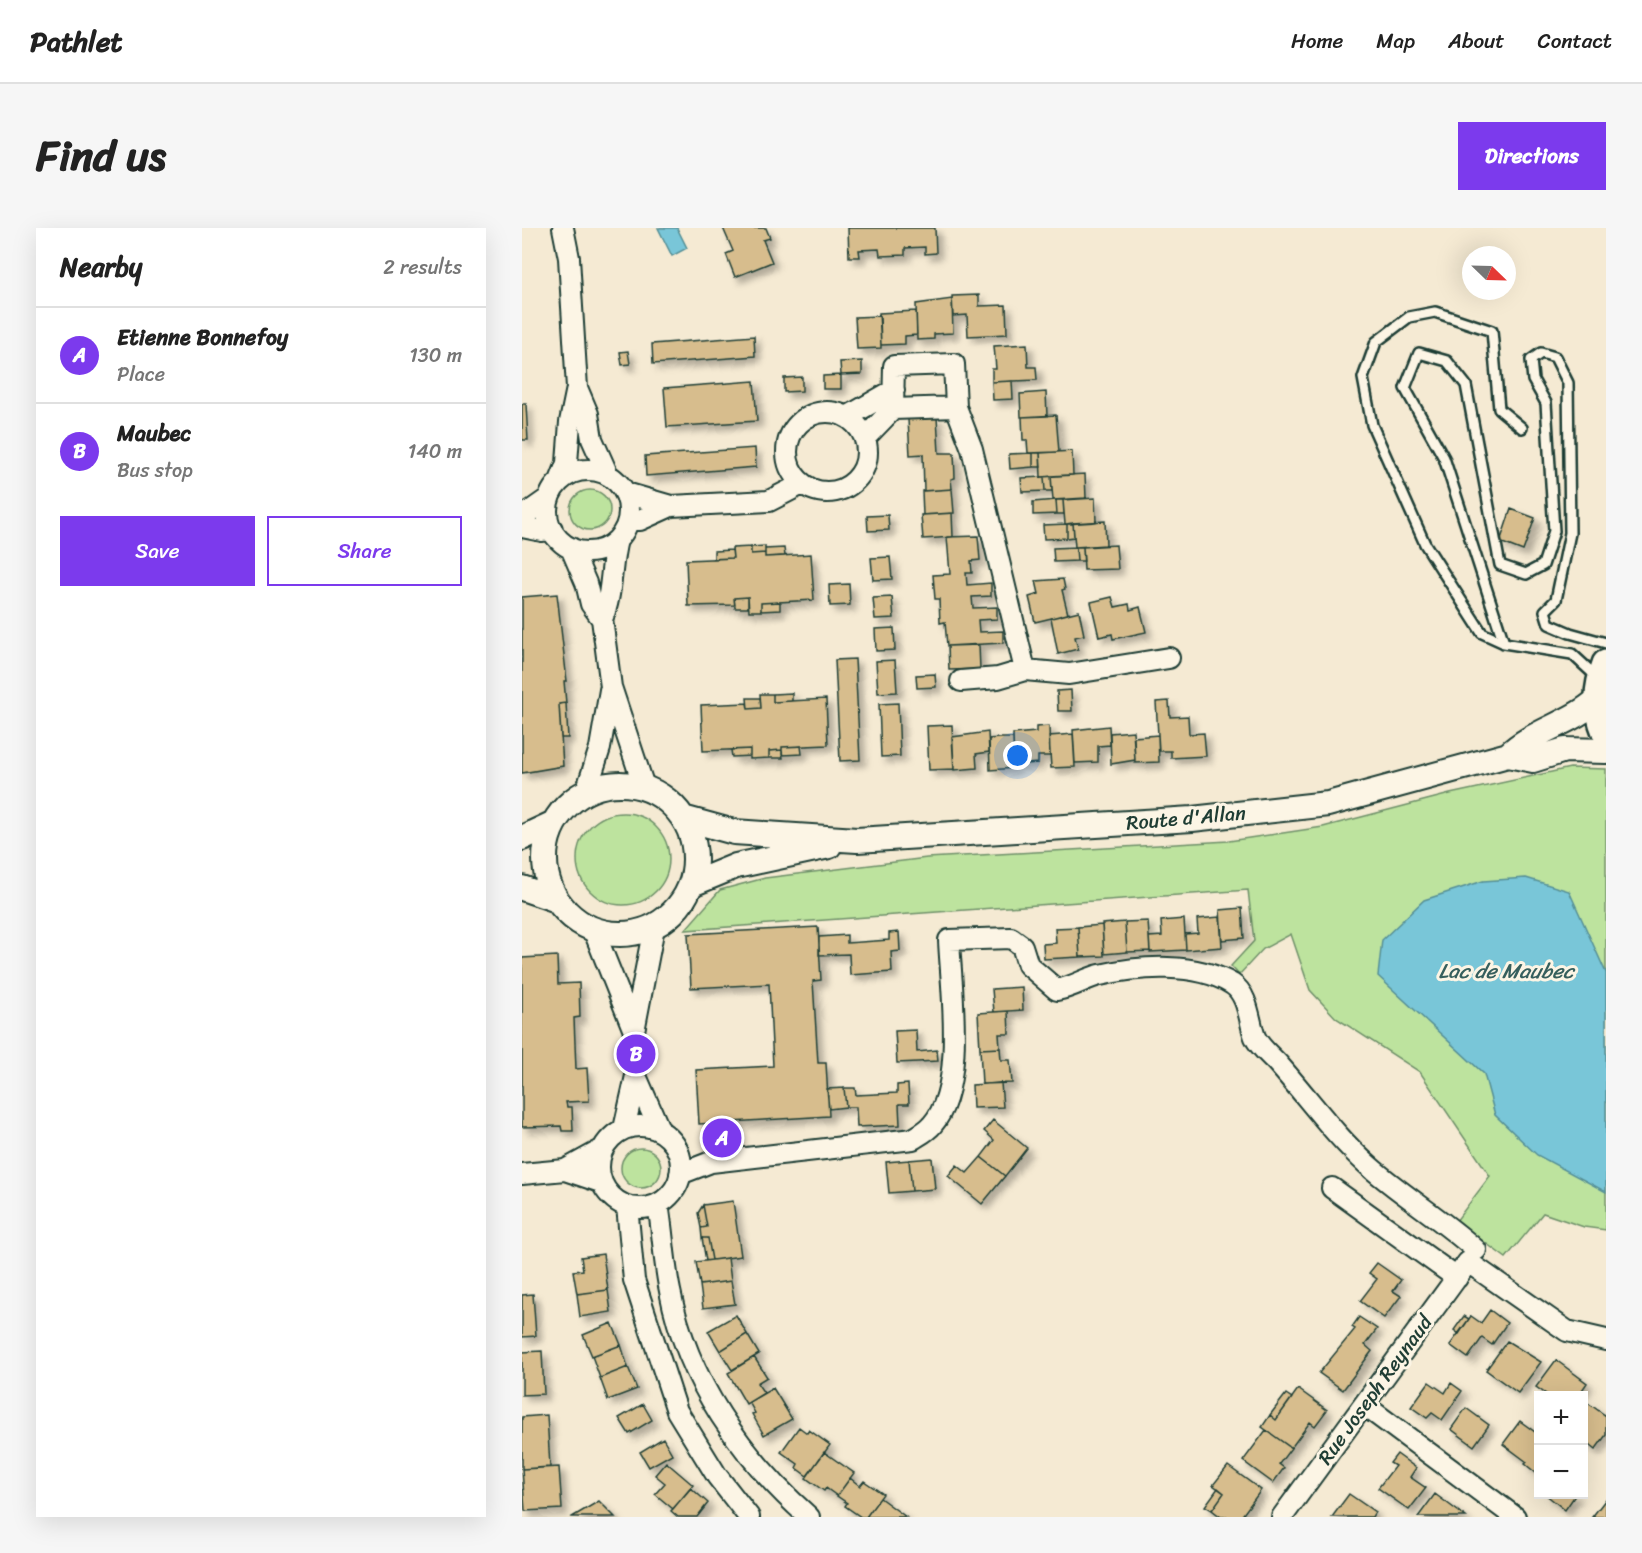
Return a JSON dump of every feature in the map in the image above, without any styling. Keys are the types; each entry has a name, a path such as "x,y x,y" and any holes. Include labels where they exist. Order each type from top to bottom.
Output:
{"main road":[{"path":"1601,681 1600,718 1606,732"}],"street":[{"path":"522,517 549,498 560,482 567,463 570,422 577,388 569,258 562,228"},
{"path":"865,438 894,399 894,366 954,364 956,407 972,449 1025,670"},
{"path":"577,388 588,414 592,439 608,475"},
{"path":"847,417 894,399 956,407"},
{"path":"830,411 847,417 858,426 865,438 867,448 865,466 857,479 846,488 830,493 816,492 802,484 792,474 787,461 786,447 790,434 802,420 816,412 830,411"},
{"path":"560,482 582,470 608,475 618,482 626,493 629,520 617,540 612,556 609,603 602,619"},
{"path":"626,493 671,506 769,501 802,484"},
{"path":"549,498 548,509 552,529 560,540 571,548 595,551 617,540"},
{"path":"629,520 640,520 671,506"},
{"path":"522,527 542,531 552,529"},
{"path":"571,548 586,583 591,604 602,619 611,687 644,788"},
{"path":"961,681 998,678 1025,670 1069,674 1169,658"},
{"name":"Route d'Allan","path":"1508,755 1524,740 1582,714 1601,681"},
{"path":"586,792 600,748 611,687"},
{"name":"Route d'Allan","path":"683,818 734,832 858,840 1192,819 1328,804 1508,755 1533,760 1565,750 1606,751"},
{"path":"615,784 644,788 666,799 683,818 694,843 695,871 692,884 678,909 654,927 625,935 594,931 580,923 557,900 549,886 545,854 554,823 573,800 586,792 615,784"},
{"path":"522,838 554,823"},
{"name":"Route d'Allan","path":"692,884 736,866 858,840"},
{"path":"522,888 557,900"},
{"path":"624,1129 636,1076 634,1031 654,927"},
{"path":"594,931 634,1031"},
{"path":"681,1174 711,1162 913,1139 932,1126 944,1102 955,1050 949,940 1011,938 1022,946 1028,965 1058,990 1076,986 1098,975 1176,966 1211,975 1235,985 1250,1013 1255,1039 1318,1109 1330,1129 1370,1167 1451,1227 1467,1264"},
{"path":"636,1076 660,1131 678,1150 711,1162"},
{"path":"565,1170 603,1149 624,1129 649,1127 660,1131"},
{"path":"603,1149 599,1169 602,1182 615,1200 637,1208 658,1204 676,1187 681,1174 678,1150"},
{"path":"522,1174 565,1170 602,1182"},
{"path":"1332,1188 1467,1264 1567,1331 1606,1340"},
{"path":"658,1204 670,1291 682,1336 707,1392 748,1456 809,1517"},
{"path":"627,1206 634,1280 677,1412 717,1476 749,1517"},
{"name":"Rue Joseph Reynaud","path":"1282,1517 1467,1264"},
{"path":"1364,1405 1515,1517"}],"lane":[{"path":"1522,428 1499,409 1492,331 1435,312 1409,317 1376,342 1363,378 1372,425 1425,544 1482,633 1504,642 1572,654 1601,681"},
{"path":"1504,642 1444,458 1405,388 1419,353 1447,361 1466,385 1500,565 1526,574 1544,565 1554,531 1546,403 1533,380 1531,360 1541,354 1555,357 1568,383 1570,533 1556,600 1545,611 1549,624 1570,633 1606,643"}],"green space":[{"path":"590,490 604,496 610,510 604,524 590,530 576,524 570,510 576,496"},
{"path":"1570,768 1606,769 1606,1230 1584,1227 1543,1213 1506,1258 1456,1221 1490,1176 1420,1072 1336,1018 1310,990 1291,934 1263,949 1239,975 1231,966 1254,941 1248,890 685,930 720,890 765,878 927,858 1229,841 1323,827 1450,794"},
{"path":"623,813 640,817 655,827 665,842 669,859 665,876 655,891 640,901 623,905 606,901 591,891 581,876 577,859 581,842 591,827 606,817"},
{"path":"641,1148 649,1149 655,1154 660,1160 660,1176 655,1182 649,1187 641,1188 633,1187 627,1182 622,1176 621,1168 622,1160 627,1154 633,1149"}],"water":[{"path":"658,228 677,228 687,248 672,256"},
{"name":"Lac de Maubec","path":"1526,878 1569,891 1606,973 1606,1192 1537,1155 1495,1115 1484,1074 1378,976 1382,940 1424,900 1483,881"}],"building":[{"path":"723,228 766,228 770,238 763,240 772,262 735,277 726,254 733,251"},
{"path":"848,228 935,228 936,253 925,254 925,247 905,248 905,255 880,256 879,249 859,250 860,257 849,257"},
{"path":"979,295 979,306 1006,305 1007,334 968,336 967,315 953,316 952,296"},
{"path":"952,299 953,333 934,334 934,339 917,340 916,304"},
{"path":"916,311 917,335 905,336 905,344 881,345 879,313"},
{"path":"880,316 881,348 857,349 855,317"},
{"path":"754,336 755,356 653,364 652,344"},
{"path":"1027,344 1028,367 1036,367 1037,380 992,382 992,369 996,369 994,346"},
{"path":"628,351 630,364 622,365 620,352"},
{"path":"862,361 862,374 841,375 840,362"},
{"path":"841,375 841,389 823,389 823,376"},
{"path":"802,377 802,391 784,392 784,378"},
{"path":"754,381 757,421 667,427 664,388"},
{"path":"1012,381 1013,399 993,400 992,382"},
{"path":"1046,392 1047,416 1021,417 1020,394"},
{"path":"522,404 526,404 528,440 522,440"},
{"path":"1056,415 1059,452 1028,453 1027,440 1023,440 1022,417"},
{"path":"937,417 939,453 954,453 955,478 951,479 952,489 924,491 923,454 910,455 908,419"},
{"path":"755,448 756,467 646,476 645,456"},
{"path":"1072,451 1073,475 1041,477 1040,453"},
{"path":"1033,453 1033,467 1010,469 1009,454"},
{"path":"1033,453 1040,453 1041,467 1033,467"},
{"path":"1085,474 1086,498 1053,500 1051,476"},
{"path":"1051,476 1052,491 1045,491 1044,477"},
{"path":"1044,477 1045,491 1022,492 1021,478"},
{"path":"952,489 954,513 923,515 922,491"},
{"path":"1095,498 1096,522 1065,524 1063,500"},
{"path":"1056,500 1063,500 1064,514 1057,514"},
{"path":"1056,500 1057,514 1033,515 1033,502"},
{"path":"1511,509 1535,518 1523,551 1500,542"},
{"path":"952,513 953,537 923,539 921,515"},
{"path":"888,515 889,530 868,531 867,516"},
{"path":"1105,521 1106,545 1075,547 1073,523"},
{"path":"1073,523 1074,537 1067,538 1067,524"},
{"path":"1067,524 1067,538 1044,539 1043,525"},
{"path":"978,536 980,560 971,561 972,573 966,573 967,585 991,583 991,596 972,597 973,608 997,607 997,619 978,620 979,632 1003,631 1003,643 947,646 945,622 940,623 939,599 935,599 933,575 950,574 947,537"},
{"path":"1116,545 1118,569 1084,570 1083,547"},
{"path":"765,546 765,553 751,554 751,547"},
{"path":"751,547 751,554 765,553 765,557 811,554 814,600 761,603 761,611 749,611 748,597 734,598 735,605 688,606 686,560 733,558 732,548"},
{"path":"1076,547 1083,547 1084,561 1077,561"},
{"path":"1076,547 1077,561 1054,562 1053,548"},
{"path":"784,548 785,556 765,557 765,549"},
{"path":"732,550 733,558 714,559 714,551"},
{"path":"890,557 892,579 873,580 871,558"},
{"path":"1063,579 1065,589 1062,590 1068,614 1035,622 1029,597 1039,594 1036,581"},
{"path":"849,584 850,605 830,606 829,585"},
{"path":"557,594 567,681 564,681 566,703 559,704 563,766 522,773 522,597"},
{"path":"748,597 748,608 735,608 734,598"},
{"path":"892,597 894,618 875,619 873,598"},
{"path":"1112,597 1115,607 1129,604 1130,610 1140,607 1146,632 1113,639 1112,634 1099,637 1091,602"},
{"path":"780,602 780,610 761,611 761,603"},
{"path":"1079,611 1084,635 1075,637 1078,649 1058,654 1051,618"},
{"path":"894,628 895,650 876,651 875,629"},
{"path":"979,645 980,669 949,670 948,646"},
{"path":"855,659 860,760 840,761 835,660"},
{"path":"895,660 897,692 878,693 876,661"},
{"path":"935,674 936,687 917,688 916,675"},
{"path":"1071,690 1072,711 1058,711 1057,691"},
{"path":"792,693 792,701 773,702 773,694"},
{"path":"760,694 773,694 773,702 826,699 828,745 782,747 782,750 769,751 769,758 750,759 750,749 703,751 701,705 747,703 748,709 761,708"},
{"path":"747,698 760,698 761,708 748,709"},
{"path":"1169,701 1170,717 1188,716 1189,734 1204,733 1206,756 1171,758 1171,751 1159,751 1156,702"},
{"path":"566,703 568,738 561,738 559,704"},
{"path":"898,703 900,756 881,757 879,704"},
{"path":"952,725 954,769 929,770 927,726"},
{"path":"1049,726 1050,756 1038,756 1038,763 1014,765 1013,734 1036,732 1036,727"},
{"path":"1109,726 1110,745 1098,746 1098,762 1075,763 1073,730"},
{"path":"1133,731 1135,760 1111,764 1110,733"},
{"path":"988,732 989,752 976,754 977,768 954,770 952,737"},
{"path":"1073,734 1075,767 1051,768 1049,736"},
{"path":"1158,735 1159,762 1135,763 1134,737"},
{"path":"1013,738 1014,768 990,770 989,739"},
{"path":"801,746 802,754 782,755 782,747"},
{"path":"750,749 750,756 732,757 731,750"},
{"path":"782,750 783,758 769,758 769,751"},
{"path":"1242,908 1244,938 1222,940 1220,910"},
{"path":"1220,917 1222,947 1186,950 1185,934 1198,933 1197,919"},
{"path":"1184,919 1186,950 1150,952 1149,937 1162,936 1161,921"},
{"path":"1148,921 1150,951 1127,952 1125,922"},
{"path":"1125,922 1127,952 1104,954 1102,924"},
{"path":"1102,925 1104,956 1080,957 1078,927"},
{"path":"818,927 821,980 813,981 818,1063 826,1063 829,1116 699,1124 696,1070 773,1066 769,984 691,988 688,934"},
{"path":"1078,927 1080,957 1044,959 1043,944 1056,943 1055,928"},
{"path":"899,932 900,951 891,952 892,972 850,975 849,954 819,955 819,937 847,935 847,943 889,940 889,933"},
{"path":"557,956 558,984 579,983 580,1017 574,1018 576,1069 587,1068 589,1101 566,1102 567,1107 572,1107 573,1131 562,1131 561,1126 522,1127 522,958"},
{"path":"1022,987 1023,1010 994,1012 992,989"},
{"path":"1008,1011 1009,1034 999,1034 1000,1048 980,1049 978,1013"},
{"path":"916,1030 917,1052 937,1050 938,1061 897,1063 895,1031"},
{"path":"1000,1048 1001,1060 1010,1060 1012,1083 982,1084 980,1049"},
{"path":"1001,1083 1003,1107 973,1108 972,1085"},
{"path":"908,1084 909,1104 899,1104 900,1125 857,1127 856,1107 846,1107 844,1088 855,1088 856,1095 897,1093 897,1085"},
{"path":"844,1088 846,1107 829,1109 827,1089"},
{"path":"993,1120 1027,1148 1005,1176 981,1157 994,1140 984,1131"},
{"path":"727,1132 728,1143 716,1145 715,1134"},
{"path":"981,1157 1005,1176 982,1204 948,1176 957,1165 967,1173"},
{"path":"932,1158 935,1189 912,1191 909,1160"},
{"path":"909,1160 912,1191 889,1193 886,1162"},
{"path":"733,1201 741,1256 712,1260 708,1238 702,1238 701,1228 707,1227 703,1205"},
{"path":"703,1205 707,1227 701,1228 698,1213"},
{"path":"702,1238 708,1238 712,1260 706,1261"},
{"path":"603,1254 608,1290 577,1294 573,1271 583,1270 581,1257"},
{"path":"728,1258 731,1281 700,1285 696,1262"},
{"path":"1377,1263 1401,1280 1393,1291 1401,1296 1384,1318 1360,1301 1377,1279 1369,1273"},
{"path":"731,1281 735,1304 703,1308 700,1285"},
{"path":"608,1290 611,1312 580,1317 577,1294"},
{"path":"533,1294 536,1336 522,1337 522,1295"},
{"path":"1490,1310 1507,1323 1492,1345 1482,1338 1468,1358 1450,1345 1471,1316 1481,1323"},
{"path":"736,1315 747,1334 720,1351 708,1331"},
{"path":"1464,1316 1469,1319 1459,1334 1454,1330"},
{"path":"1359,1317 1377,1329 1365,1345 1372,1351 1343,1390 1319,1373 1355,1329 1352,1327"},
{"path":"612,1323 621,1345 592,1356 583,1335"},
{"path":"747,1334 759,1354 732,1370 720,1351"},
{"path":"1507,1341 1541,1362 1518,1393 1486,1370"},
{"path":"621,1345 628,1367 600,1378 592,1356"},
{"path":"542,1351 544,1394 522,1395 522,1352"},
{"path":"754,1357 767,1377 757,1383 764,1393 746,1404 728,1373"},
{"path":"1556,1360 1587,1383 1581,1391 1542,1391 1536,1387"},
{"path":"628,1367 637,1389 608,1400 600,1378"},
{"path":"1429,1382 1445,1393 1451,1383 1462,1391 1442,1420 1432,1413 1427,1418 1411,1407"},
{"path":"773,1388 792,1419 764,1435 752,1414 755,1413 749,1402"},
{"path":"1298,1389 1327,1410 1315,1426 1310,1422 1291,1448 1262,1427 1270,1415 1276,1420"},
{"path":"1286,1394 1292,1398 1276,1420 1270,1415"},
{"path":"1588,1403 1606,1416 1606,1435 1595,1450 1588,1444"},
{"path":"643,1404 652,1420 629,1434 619,1418"},
{"path":"1466,1408 1489,1425 1474,1446 1451,1429"},
{"path":"547,1415 550,1467 522,1469 522,1417"},
{"path":"1520,1421 1534,1431 1534,1471 1525,1464 1527,1462 1503,1444"},
{"path":"799,1427 807,1433 809,1430 830,1445 807,1476 796,1468 798,1464 781,1452"},
{"path":"1266,1430 1291,1448 1279,1464 1284,1468 1273,1483 1243,1461"},
{"path":"663,1438 672,1454 649,1467 640,1452"},
{"path":"824,1452 854,1473 837,1496 826,1488 824,1491 806,1478"},
{"path":"1397,1454 1416,1468 1410,1477 1426,1488 1409,1510 1378,1488 1395,1466 1390,1463"},
{"path":"666,1462 693,1485 673,1509 655,1494 665,1483 655,1475"},
{"path":"1228,1466 1261,1490 1241,1517 1221,1517 1212,1510 1224,1493 1213,1485"},
{"path":"559,1467 562,1509 525,1511 522,1469"},
{"path":"850,1478 860,1486 864,1481 883,1494 866,1517 861,1517 845,1506 847,1503 837,1496"},
{"path":"691,1488 708,1503 697,1517 678,1517 671,1511"},
{"path":"1218,1488 1224,1493 1212,1510 1205,1506"},
{"path":"1349,1494 1375,1512 1372,1517 1332,1517"},
{"path":"1435,1494 1466,1517 1418,1517"},
{"path":"880,1498 906,1517 866,1517"},
{"path":"1551,1499 1573,1499 1565,1510"},
{"path":"1606,1499 1606,1517 1592,1517"},
{"path":"599,1501 615,1517 572,1517"}],"place":[{"name":"Maubec","path":"636,1054"},
{"name":"Etienne Bonnefoy","path":"722,1138"}]}
